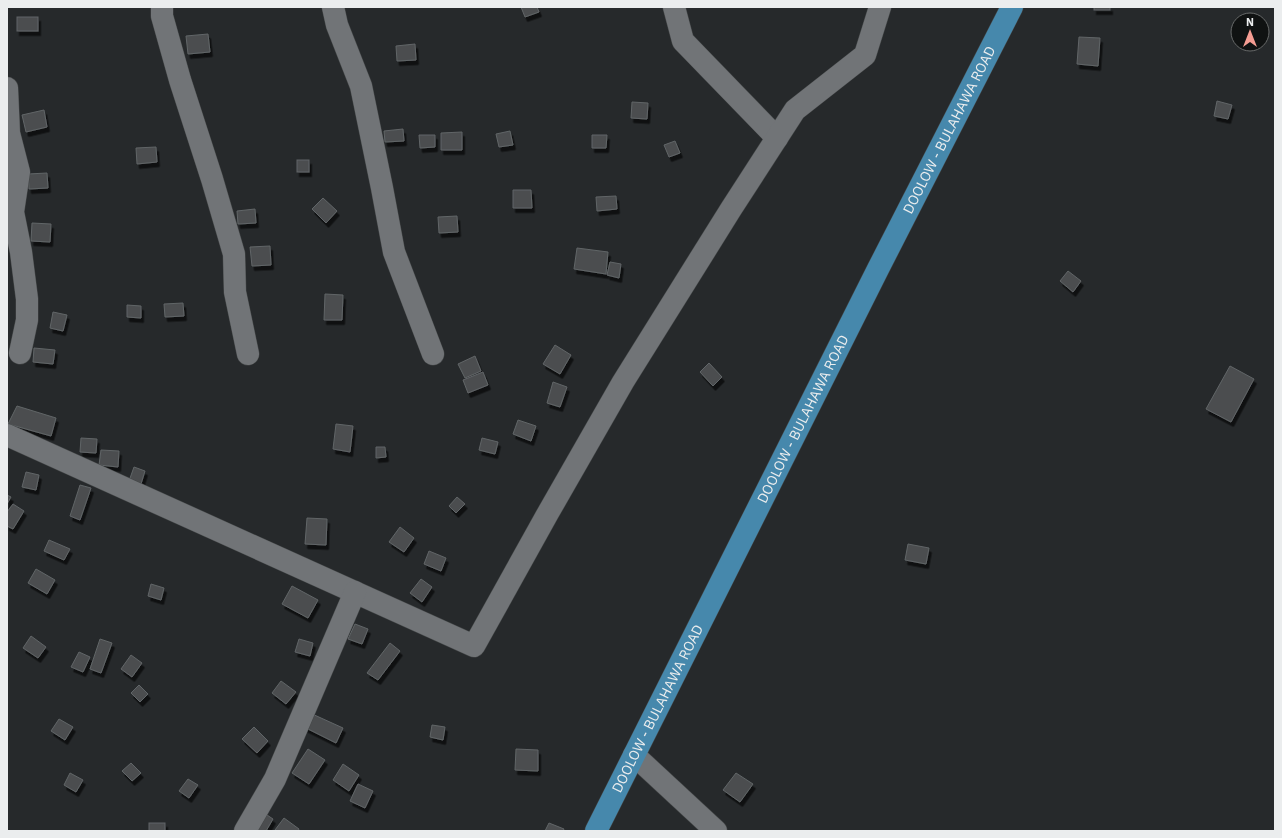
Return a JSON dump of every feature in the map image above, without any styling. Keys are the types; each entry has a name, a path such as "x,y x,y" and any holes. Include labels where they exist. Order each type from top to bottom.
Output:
{"main road":[{"name":"DOOLOW - BULAHAWA ROAD","path":"596,831 874,277 1012,7"}],"street":[{"path":"162,7 162,16 180,80 212,179 234,254 235,292 248,354"},
{"path":"333,7 337,25 361,86 394,252 433,354"},
{"path":"674,7 683,41 777,138"},
{"path":"7,435 474,646 548,512 623,382 777,138 795,110 865,55 880,7"},
{"path":"7,88 9,134 19,172 13,212 21,252 27,299 27,320 20,353"},
{"path":"245,831 275,779 355,592"},
{"path":"634,755 716,831"}],"building":[{"path":"521,7 537,7 539,12 525,17"},
{"path":"1094,7 1110,7 1110,10 1094,10"},
{"path":"17,17 38,17 38,31 17,31"},
{"path":"208,34 210,52 188,54 186,36"},
{"path":"1079,37 1100,38 1098,66 1077,64"},
{"path":"415,44 416,60 397,61 396,46"},
{"path":"1217,101 1232,105 1228,119 1214,116"},
{"path":"632,102 648,103 647,119 631,118"},
{"path":"44,110 47,127 26,132 22,115"},
{"path":"403,129 404,141 385,142 384,131"},
{"path":"510,131 513,145 499,147 496,134"},
{"path":"462,132 462,150 441,150 441,133"},
{"path":"419,135 435,135 435,147 420,148"},
{"path":"592,135 607,135 606,148 592,148"},
{"path":"675,141 680,153 669,157 664,145"},
{"path":"156,147 157,162 137,164 136,148"},
{"path":"297,160 309,160 309,172 297,172"},
{"path":"47,173 48,188 29,189 28,174"},
{"path":"513,190 531,190 532,208 513,208"},
{"path":"616,196 617,209 597,211 596,197"},
{"path":"323,198 337,211 326,223 312,209"},
{"path":"255,209 256,223 238,224 237,211"},
{"path":"457,216 458,232 439,233 438,217"},
{"path":"32,223 51,224 50,242 31,241"},
{"path":"270,246 271,265 252,266 250,247"},
{"path":"577,248 608,252 606,274 574,269"},
{"path":"610,262 621,264 619,278 607,275"},
{"path":"1068,271 1081,281 1073,292 1060,281"},
{"path":"325,294 343,295 342,320 324,320"},
{"path":"183,303 184,316 165,317 164,304"},
{"path":"127,305 141,306 141,318 127,317"},
{"path":"53,312 67,315 63,331 50,328"},
{"path":"555,345 571,355 560,374 543,364"},
{"path":"34,348 55,350 53,364 33,362"},
{"path":"475,356 481,371 465,378 458,364"},
{"path":"709,363 722,377 713,386 700,372"},
{"path":"1230,366 1254,379 1231,422 1206,409"},
{"path":"483,372 488,385 468,393 463,380"},
{"path":"553,382 567,387 560,407 547,403"},
{"path":"17,406 56,418 51,436 8,424"},
{"path":"518,420 536,426 531,441 513,434"},
{"path":"336,424 353,426 350,452 333,449"},
{"path":"81,438 97,439 96,453 80,452"},
{"path":"482,438 498,442 495,454 479,450"},
{"path":"376,447 385,447 386,457 376,458"},
{"path":"101,450 119,451 118,467 99,465"},
{"path":"134,467 145,471 141,484 129,481"},
{"path":"26,472 39,475 36,490 22,487"},
{"path":"80,485 91,488 80,520 70,516"},
{"path":"7,495 11,497 7,504"},
{"path":"457,497 465,504 456,513 449,506"},
{"path":"13,504 24,511 13,529 7,526 7,512"},
{"path":"307,518 327,519 326,545 305,544"},
{"path":"400,527 414,538 404,552 389,542"},
{"path":"49,540 70,549 64,560 44,551"},
{"path":"908,544 929,548 926,564 905,560"},
{"path":"429,551 446,558 441,571 424,564"},
{"path":"36,569 55,580 47,594 28,583"},
{"path":"421,579 432,587 422,602 410,593"},
{"path":"151,584 164,588 161,600 148,596"},
{"path":"292,586 318,600 308,618 282,604"},
{"path":"355,624 368,629 362,644 348,639"},
{"path":"31,636 46,647 38,658 23,648"},
{"path":"100,639 112,643 101,673 90,669"},
{"path":"299,639 313,643 310,656 295,652"},
{"path":"390,643 400,651 378,680 367,673"},
{"path":"79,652 90,657 83,672 71,667"},
{"path":"131,655 142,663 132,677 121,669"},
{"path":"281,681 296,692 286,704 272,693"},
{"path":"139,685 148,694 140,702 131,693"},
{"path":"310,713 343,728 336,743 304,727"},
{"path":"59,719 73,727 65,740 51,731"},
{"path":"432,725 445,727 443,740 430,737"},
{"path":"254,727 268,741 257,753 242,739"},
{"path":"308,749 325,760 309,784 292,773"},
{"path":"516,749 538,750 538,771 515,770"},
{"path":"131,763 141,773 132,781 122,771"},
{"path":"343,764 359,775 349,791 333,780"},
{"path":"70,773 83,780 76,792 64,785"},
{"path":"736,773 753,784 740,802 723,790"},
{"path":"188,779 198,785 189,798 179,791"},
{"path":"358,784 373,791 365,808 350,801"},
{"path":"261,811 273,819 266,831 259,831 251,826"},
{"path":"284,818 299,829 298,831 276,831 275,830"},
{"path":"149,823 165,823 165,831 149,831"},
{"path":"549,823 564,829 563,831 545,831"}]}
